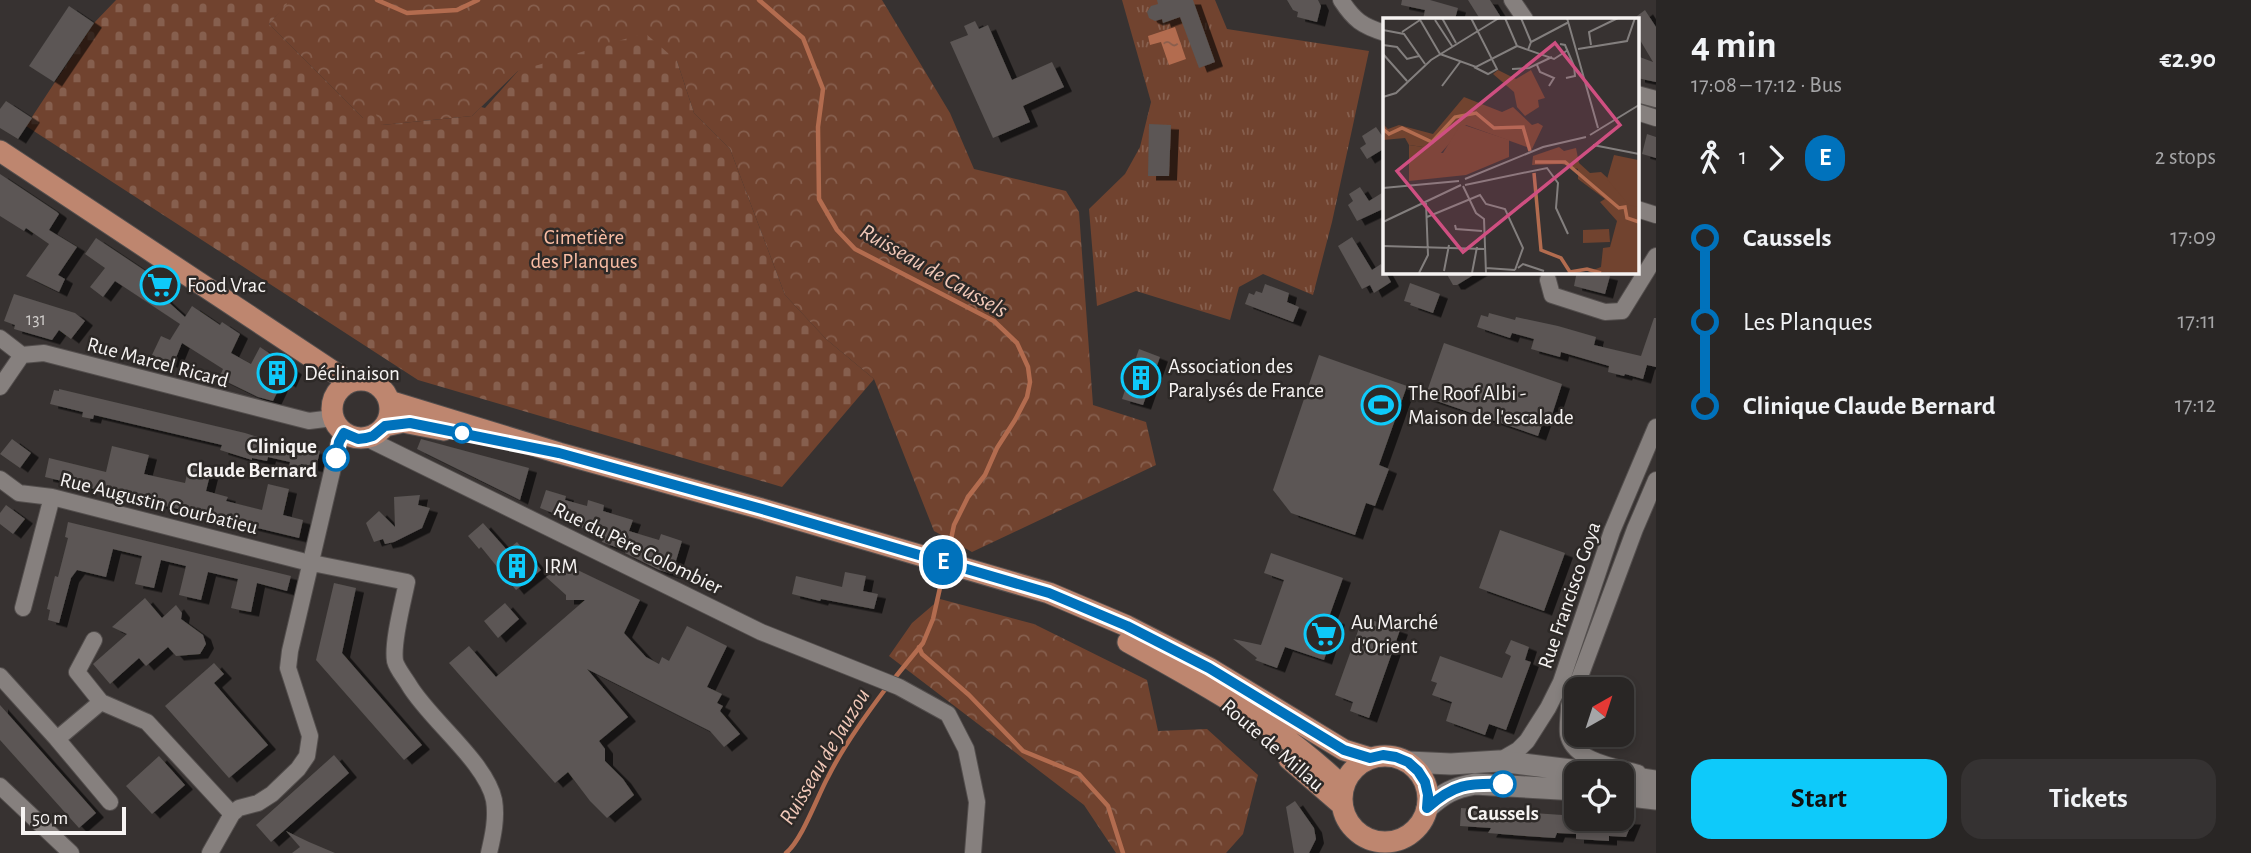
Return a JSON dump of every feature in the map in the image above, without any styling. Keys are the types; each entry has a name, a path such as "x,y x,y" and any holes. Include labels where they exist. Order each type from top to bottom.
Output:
{"main road":[{"path":"0,151 327,368 339,407 358,439 410,423 559,453"},
{"path":"339,407 359,380 378,385 385,392 390,410 377,432"},
{"path":"389,401 559,453 1049,593 1127,626 1209,668 1344,750 1370,758"},
{"name":"Route de Millau","path":"974,571 1111,632 1205,686 1238,718 1342,796"},
{"path":"1383,755 1408,762 1425,782 1427,808 1411,844 1390,842 1385,847 1356,832 1348,822 1342,796 1349,773 1370,758 1383,755"},
{"path":"1408,762 1451,764 1499,761 1564,769"},
{"path":"1634,777 1656,779"},
{"path":"1427,808 1444,793 1475,784 1564,789"},
{"path":"1634,796 1656,799"}],"street":[{"path":"1341,0 1352,17 1368,28 1383,32"},
{"path":"1512,0 1524,18"},
{"path":"1638,93 1656,99"},
{"path":"1638,113 1656,118"},
{"path":"1638,209 1656,215"},
{"path":"1548,280 1552,295 1605,312 1622,311 1656,256"},
{"path":"0,338 22,355 0,387"},
{"name":"Rue Marcel Ricard","path":"22,355 44,353 309,421 339,407"},
{"path":"210,853 232,814 239,808 258,803 272,794 298,769 307,756 310,736 288,668 339,442 339,407"},
{"name":"Rue Francisco Goya","path":"1499,761 1527,741 1561,682 1612,531 1656,427"},
{"name":"Rue du Père Colombier","path":"377,432 393,450 761,632 899,687 948,714 966,749 976,802 973,853"},
{"name":"Rue Augustin Courbatieu","path":"0,479 19,493 52,497 311,562 407,582 396,642 396,663 415,695 483,776 494,800 494,832 489,853"},
{"name":"Rue Francisco Goya","path":"1656,480 1569,706 1568,734 1574,747 1591,759 1656,779"},
{"path":"23,608 52,497"},
{"path":"94,640 77,672 101,702 147,722 232,814"},
{"path":"0,676 110,802"},
{"path":"57,739 101,702"},
{"path":"0,786 71,853"}],"green space":[{"name":"Cimetière des Planques","path":"116,0 287,0 287,4 269,24 363,118 375,113 382,125 472,116 481,107 485,108 518,71 645,33 677,61 694,113 730,149 785,295 826,339 874,379 782,487 418,380 26,126 94,23"},
{"path":"287,0 882,0 950,113 974,169 1066,191 1079,212 1093,405 1146,422 1156,465 972,552 934,531 874,379 826,339 785,295 730,149 694,113 677,61 518,71 472,116 382,125 363,118 269,24"},
{"path":"1122,0 1215,0 1227,29 1369,51 1332,222 1313,295 1263,274 1239,287 1230,320 1136,291 1097,306 1089,209 1125,174 1140,147 1151,102"},
{"path":"940,599 1034,624 1147,680 1158,731 1207,729 1258,775 1243,834 1226,853 1116,853 1084,805 889,656 912,623"}],"water":[{"path":"1175,27 1186,59 1169,65 1161,42 1150,45 1148,36"}],"building":[{"path":"1157,0 1193,0 1215,62 1199,68 1180,17 1163,23 1162,19 1155,21 1149,18 1147,12 1151,6 1158,4"},
{"path":"1287,0 1318,0 1321,6 1317,22 1297,17 1298,12 1293,10"},
{"path":"1402,0 1430,0 1458,8 1455,18 1423,18 1425,10 1401,5"},
{"path":"1468,0 1490,0 1501,18 1479,18"},
{"path":"69,6 94,23 54,82 29,66"},
{"path":"1645,10 1656,27 1656,82 1638,78 1638,56 1653,62 1638,37 1637,16"},
{"path":"975,21 979,29 988,25 1012,80 1052,62 1064,87 1023,106 1030,122 993,138 950,42 968,35 964,26"},
{"path":"6,101 32,118 18,139 0,128 0,109"},
{"path":"1149,124 1171,125 1169,176 1148,176"},
{"path":"1376,127 1383,137 1383,149 1367,159 1360,148 1366,144 1362,136"},
{"path":"1647,134 1656,137 1656,158 1642,154"},
{"path":"0,174 57,212 59,214 49,230 77,247 58,275 65,279 59,292 26,276 49,244 26,228 24,231 0,216"},
{"path":"1360,187 1369,201 1383,192 1383,209 1357,221 1348,205 1353,201 1349,194"},
{"path":"1352,237 1372,270 1381,264 1383,273 1386,273 1391,282 1374,293 1370,285 1362,289 1338,246"},
{"path":"96,238 171,288 164,298 185,317 192,306 220,325 222,322 240,334 231,353 251,364 260,347 294,370 288,383 283,380 273,401 258,397 219,378 223,369 182,343 173,365 152,355 161,336 170,340 180,324 115,281 103,297 90,287 105,268 85,254"},
{"path":"1446,273 1477,273 1457,285 1453,285"},
{"path":"1577,273 1610,276 1605,294 1574,286"},
{"path":"1410,283 1440,294 1433,313 1404,301"},
{"path":"1265,284 1289,293 1287,302 1299,307 1293,322 1245,304 1249,293 1262,293"},
{"path":"14,294 75,313 85,321 71,339 59,330 52,340 14,329 15,325 4,321"},
{"path":"1489,313 1558,326 1596,337 1594,345 1641,356 1656,318 1656,367 1647,365 1643,379 1608,372 1609,366 1561,352 1560,357 1531,349 1534,339 1512,333 1510,338 1477,327 1481,315 1488,317"},
{"path":"1444,343 1562,384 1550,421 1544,419 1538,436 1425,397"},
{"name":"Association des Paralysés de France","path":"1139,349 1160,357 1143,405 1122,399"},
{"path":"1319,355 1407,386 1379,465 1389,469 1375,506 1366,503 1355,535 1291,513 1273,490"},
{"path":"54,390 245,433 280,444 320,451 316,468 301,464 300,469 289,467 290,462 268,457 267,461 252,460 220,450 222,445 94,415 93,419 82,417 83,412 50,404"},
{"path":"12,439 31,453 20,468 0,454"},
{"path":"421,439 529,468 520,500 417,449"},
{"path":"112,446 149,455 144,474 185,483 189,465 211,471 206,491 228,497 226,501 262,510 268,484 289,489 283,515 303,520 299,538 45,477 49,458 106,472"},
{"path":"546,490 566,496 565,500 587,506 588,500 604,505 603,511 633,520 629,531 659,540 661,534 682,541 672,574 602,542 604,534 580,527 581,524 540,508"},
{"path":"420,495 418,505 430,508 422,528 394,542 385,544 383,539 374,542 366,523 379,511 395,527 394,497"},
{"path":"6,505 25,519 13,534 0,524 0,513"},
{"path":"68,522 291,576 287,591 257,583 251,612 231,608 238,579 208,572 201,600 179,595 186,566 161,560 154,588 135,584 142,556 113,549 106,577 77,570 71,578 59,623 48,620 50,610 47,609 55,576 58,577 68,538 65,537"},
{"name":"IRM","path":"483,523 507,550 517,542 541,570 516,590 481,547 479,549 468,536"},
{"path":"1500,530 1565,553 1544,611 1479,588"},
{"path":"1271,553 1343,578 1329,617 1337,620 1324,660 1285,647 1277,668 1255,660 1257,658 1233,639 1261,645 1284,580 1264,573"},
{"path":"563,563 640,600 624,633 646,657 659,664 662,657 669,661 687,626 727,646 707,687 722,694 717,703 723,706 720,711 740,734 724,747 710,731 587,669 628,717 599,741 605,749 605,761 634,795 607,818 568,772 555,783 449,663 469,646 496,677 585,600 566,600 566,595 546,577"},
{"path":"845,572 866,576 863,591 878,594 874,609 792,594 796,576 842,587"},
{"path":"334,583 356,588 342,653 422,745 404,760 316,660"},
{"path":"145,598 162,618 176,605 182,613 181,619 203,635 206,644 200,654 176,656 168,647 146,666 139,658 110,684 93,664 127,634 112,627"},
{"path":"505,603 519,619 498,638 484,621"},
{"path":"1363,617 1400,630 1369,718 1350,711 1353,702 1335,695"},
{"path":"1511,640 1529,647 1525,660 1531,662 1506,730 1489,724 1485,735 1446,721 1452,702 1432,695 1437,683 1431,681 1440,656 1502,678 1511,656 1505,653"},
{"path":"214,663 224,674 214,683 268,745 229,778 165,706"},
{"path":"0,705 96,813 79,828 0,740"},
{"path":"334,755 349,773 271,842 256,825"},
{"path":"159,756 185,785 152,814 126,786"},
{"path":"1295,801 1314,828 1316,839 1309,853 1294,853 1286,807"},
{"path":"1461,808 1564,815 1564,831 1628,831 1626,837 1609,836 1609,841 1576,839 1576,834 1557,833 1555,838 1488,833 1491,828 1460,826"},
{"path":"286,831 335,853 292,853 300,847"}],"waterway":[{"name":"Ruisseau de Caussels","path":"377,0 407,13 457,10 478,0"},
{"name":"Ruisseau de Caussels","path":"759,0 803,38 823,89 818,127 819,199 837,230 855,249 994,321 1017,343 1028,367 1030,382 1027,397 997,448 985,475 968,497 954,525 947,558"},
{"name":"Ruisseau de Caussels","path":"893,680 923,643 933,619 944,570"},
{"name":"Ruisseau de Caussels","path":"919,647 922,654 969,695 1023,751 1079,774 1108,806 1123,853"},
{"name":"Ruisseau de Jauzou","path":"786,853 803,829 841,754 887,687"}],"bus line":[{"name":"E","path":"336,458 344,433 358,439 366,438 380,432 385,426 404,422 559,453 762,509 1049,593 1127,626 1209,668 1344,750 1370,758 1383,755 1408,762 1425,782 1427,808 1444,793 1459,787 1503,784"}],"place":[{"name":"Food Vrac","path":"160,285"},
{"name":"Déclinaison","path":"277,373"},
{"name":"Association des Paralysés de France","path":"1141,378"},
{"name":"The Roof Albi - Maison de l'escalade","path":"1381,405"},
{"name":"Clinique Claude Bernard","path":"336,458"},
{"name":"IRM","path":"517,566"},
{"name":"Au Marché d'Orient","path":"1324,634"},
{"name":"Caussels","path":"1503,784"}]}
